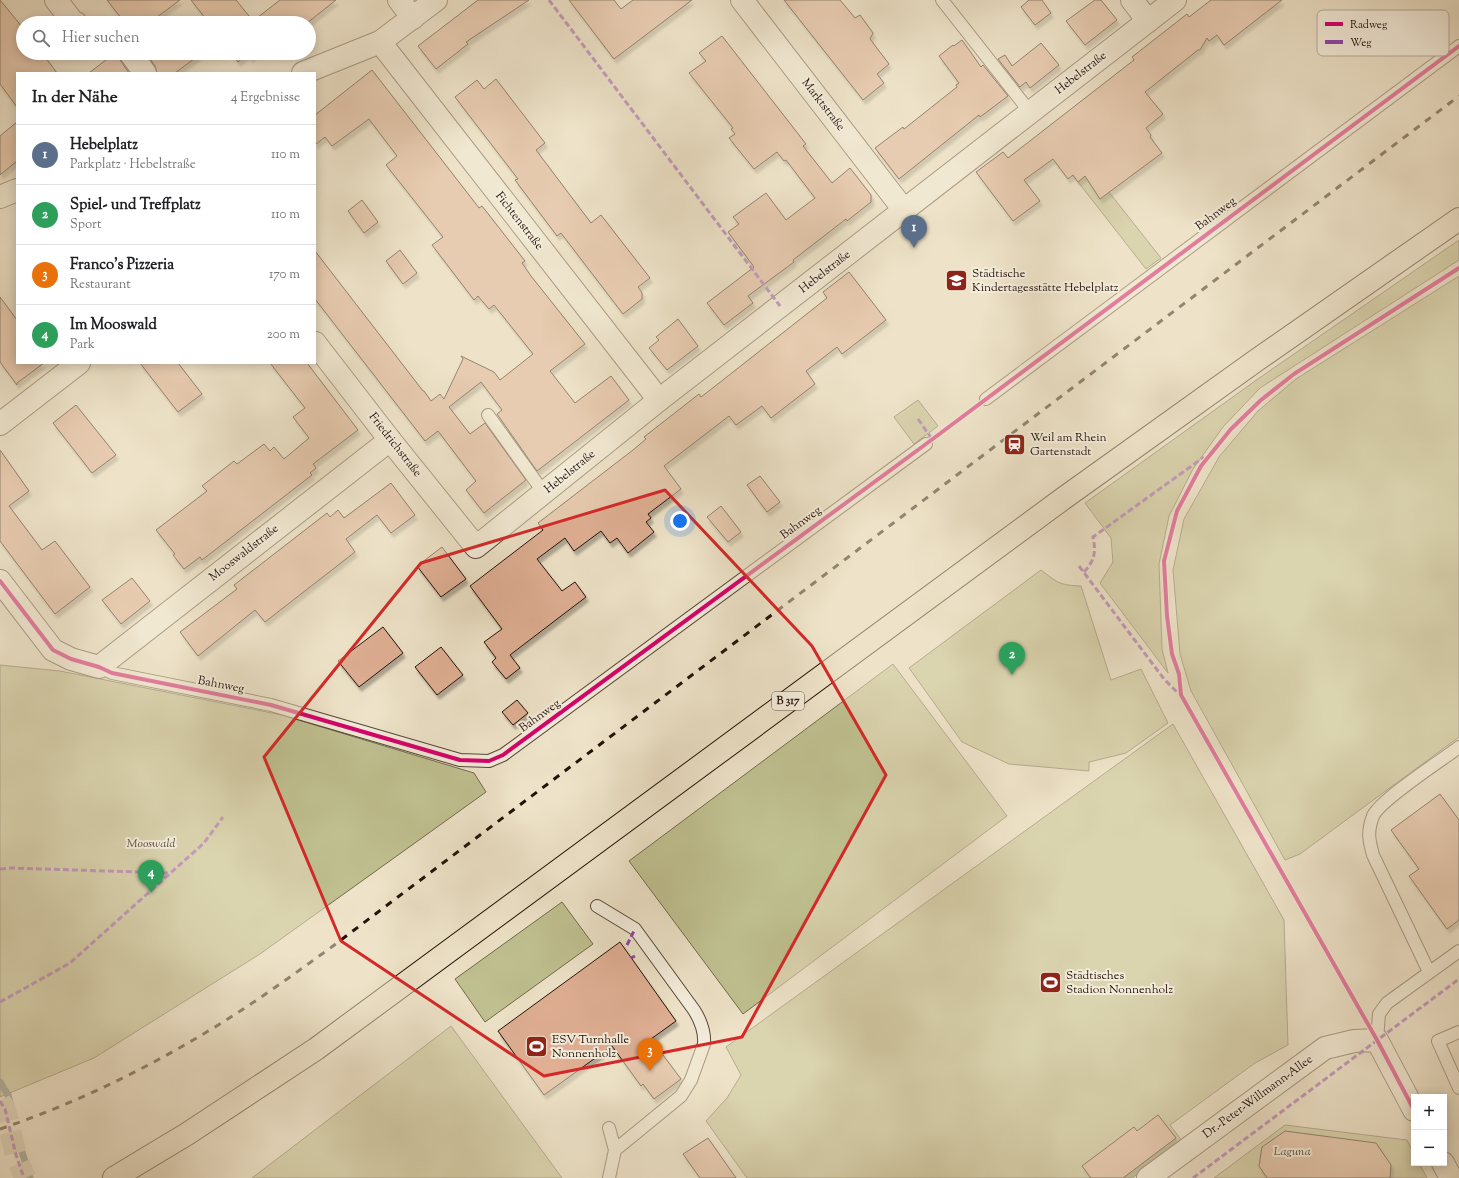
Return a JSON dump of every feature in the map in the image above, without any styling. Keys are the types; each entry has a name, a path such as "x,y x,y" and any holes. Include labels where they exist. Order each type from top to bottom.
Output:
{"main road":[{"name":"B 317","path":"114,1178 187,1134 316,1049 1064,498 1254,362 1459,219"}],"street":[{"path":"56,0 68,16"},
{"path":"399,0 413,18"},
{"path":"305,72 380,42 436,0"},
{"name":"Marktstraße","path":"742,0 904,210"},
{"path":"1132,0 1148,21"},
{"name":"Hebelstraße","path":"476,547 659,400 1175,0"},
{"name":"Fichtenstraße","path":"380,42 659,400"},
{"path":"135,60 144,72"},
{"path":"0,197 16,190"},
{"name":"Friedrichstraße","path":"316,343 390,440 476,547"},
{"path":"0,424 78,364"},
{"name":"Mooswaldstraße","path":"99,666 390,440"},
{"path":"0,581 53,650 71,659 99,666"},
{"path":"1377,1040 1411,1104"},
{"name":"Dr.-Peter-Willmann-Allee","path":"1148,1178 1324,1048 1354,1041 1377,1040"},
{"path":"1445,1166 1452,1178"}],"lane":[{"path":"942,0 1030,112"},
{"name":"Bahnweg","path":"1449,53 1459,46"},
{"name":"Bahnweg","path":"986,399 1446,56"},
{"path":"488,415 544,493"},
{"name":"Bahnweg","path":"99,666 112,673 271,705 460,760 489,761 503,756 926,444"},
{"path":"1429,972 1373,855 1368,836 1374,815 1389,798 1459,747"},
{"path":"597,906 635,929 702,1022 704,1038 704,1044 691,1080 680,1096 615,1150"},
{"path":"1377,1040 1379,1014 1387,1003 1459,951"},
{"path":"1459,1032 1438,1041 1459,1088"},
{"path":"609,1128 615,1150 609,1178"}],"highlighted area":[{"path":"665,490 812,646 886,775 742,1037 544,1076 341,941 264,757 421,563"}],"green space":[{"path":"1071,144 1161,258 1146,269 1057,155"},
{"path":"1459,240 1459,260 1260,388 1223,427 1193,469 1169,516 1159,564 1162,649 1168,673 1100,583 1113,562 1111,538 1085,503 1255,381"},
{"path":"1459,276 1459,737 1300,854 1285,860 1191,691 1180,654 1173,570 1184,519 1219,457 1258,411 1296,379"},
{"path":"918,400 938,426 914,444 894,417"},
{"path":"1041,570 1051,578 1063,584 1081,586 1111,680 1141,669 1168,723 1126,753 1089,762 1089,771 1009,764 962,742 909,668"},
{"path":"893,664 1007,816 743,1014 629,861"},
{"name":"Mooswald","path":"0,665 60,671 282,715 474,773 486,792 260,954 94,1058 0,1097"},
{"name":"Städtisches Stadion Nonnenholz","path":"1173,724 1284,920 1288,1045 1255,1063 1170,1125 1182,1141 1132,1178 747,1178 706,1121 727,1098 741,1075 726,1047"},
{"path":"562,902 593,944 485,1022 455,979"},
{"path":"451,1026 562,1178 252,1178"},
{"name":"Laguna","path":"1285,1125 1407,1140 1411,1148 1411,1166 1421,1166 1427,1178 1214,1178"}],"building":[{"path":"0,0 16,19 16,60 47,60 56,72 16,72 16,106 0,84"},
{"path":"107,0 180,0 158,16 120,16"},
{"path":"191,0 236,0 249,16 204,16"},
{"path":"280,0 336,0 316,16 259,16"},
{"path":"478,0 529,0 466,42 468,44 436,69 418,46"},
{"path":"569,0 614,0 621,9 633,0 692,0 614,59"},
{"path":"784,0 840,0 855,18 860,15 873,33 870,39 889,64 877,74 884,83 863,100"},
{"path":"1029,0 1042,0 1051,13 1035,25 1021,7"},
{"path":"1095,0 1101,0 1117,20 1085,45 1066,21"},
{"path":"1211,0 1282,0 1224,45 1217,35 1209,41 1207,38 1200,50 1198,50 1145,92 1163,114 1146,128 1151,135 1150,137 1162,153 1100,199 1085,176 1078,182 1073,175 1068,179 1053,159 1024,180 1040,201 1013,221 976,172 1003,152 1008,158 1134,60 1132,57 1187,14 1189,17"},
{"path":"722,36 806,144 803,146 832,183 850,168 871,195 871,202 847,221 846,219 793,260 794,262 748,296 753,303 724,325 707,303 754,267 728,232 739,224 733,217 766,193 786,220 815,198 786,160 784,161 777,152 754,169 729,138 735,134 731,129 733,128 689,73 706,61 699,53"},
{"path":"962,40 981,67 983,65 1008,96 980,117 979,115 899,179 875,148 903,127 904,129 957,87 956,85 959,83 939,56"},
{"path":"1041,43 1059,65 1030,88 1026,82 1020,87 998,59 1005,55 1012,66"},
{"path":"106,60 120,60 128,72 90,72"},
{"path":"151,60 193,60 176,72 157,72"},
{"path":"372,70 479,208 482,206 525,261 522,263 531,276 585,344 550,371 575,403 611,376 629,400 537,471 497,414 502,410 481,382 449,407 470,434 485,423 526,480 484,513 466,490 476,481 438,431 425,441 316,300 316,252 431,401 440,394 444,399 463,359 461,356 494,372 500,380 533,354 494,305 489,309 478,296 474,300 432,245 443,237 386,165 397,156 369,119 332,146 325,137 316,144 316,114"},
{"path":"496,79 545,143 536,150 591,223 601,215 650,278 638,287 642,293 642,299 623,314 561,233 557,236 515,180 518,179 455,97 477,80 484,89"},
{"path":"16,123 16,162 0,175 0,136"},
{"path":"362,200 378,222 364,233 348,211"},
{"path":"400,250 417,273 403,284 386,261"},
{"path":"849,272 886,320 842,354 837,347 806,371 815,384 771,418 762,406 736,425 729,416 664,466 681,489 648,514 651,518 646,522 654,532 628,553 617,538 610,543 601,531 574,551 565,538 537,559 562,591 575,582 586,597 510,655 520,668 506,679 492,662 496,658 484,642 502,629 470,586 543,530 538,523 633,450 646,439 644,437 699,394 701,397 827,298 823,292"},
{"path":"0,297 16,319 16,364 43,364 17,383 17,385 0,362"},
{"path":"678,319 698,346 667,370 649,348 659,340 656,337"},
{"path":"141,364 179,364 202,394 178,412"},
{"path":"271,364 308,364 358,430 313,464 316,468 310,473 312,475 202,560 200,557 184,569 173,555 175,554 156,530 207,491 202,486 234,461 237,464 264,444 270,451 274,447 284,459 309,438 293,417 305,408"},
{"path":"76,405 116,455 92,473 53,423"},
{"path":"0,450 29,491 9,506 42,550 55,541 90,587 55,614 0,541"},
{"path":"760,476 780,502 767,512 747,485"},
{"path":"391,483 415,515 391,533 377,515 346,539 355,552 265,622 255,610 198,656 180,632 237,589 234,585 327,513 330,517 338,510 344,518"},
{"path":"721,506 741,532 728,542 707,517"},
{"path":"442,547 466,579 441,597 417,566"},
{"path":"132,578 150,601 121,624 102,600"},
{"path":"383,627 403,653 359,687 338,661"},
{"path":"441,647 463,675 437,695 415,667"},
{"path":"517,700 528,713 513,725 502,712"},
{"path":"1440,794 1459,820 1459,920 1447,929 1409,876 1419,869 1391,830"},
{"path":"620,942 676,1021 651,1039 681,1079 654,1099 643,1084 641,1086 612,1046 544,1095 498,1031"},
{"path":"1158,1115 1176,1138 1123,1178 1091,1178 1082,1166 1134,1127 1137,1131"},
{"name":"Laguna","path":"1285,1131 1376,1143 1391,1165 1390,1178 1267,1178 1259,1166 1262,1147"},
{"path":"708,1138 736,1178 700,1178 683,1154"}],"waterway":[{"path":"0,1082 8,1095 11,1106"},
{"path":"22,1152 30,1178"}],"tunnel":[{"path":"0,1101 5,1109 16,1155 25,1178"}],"railway":[{"path":"0,1129 55,1109 160,1059 242,1010 288,978 333,946 1459,96"}],"marked path":[{"path":"549,0 780,306"},
{"path":"918,419 932,439"},
{"path":"1084,572 1094,556 1093,537 1204,457"},
{"path":"1079,566 1164,679 1180,695"},
{"path":"0,1002 70,963 204,843 223,817"},
{"path":"0,869 11,868 171,873"},
{"path":"627,945 635,929"},
{"path":"631,958 635,956"},
{"path":"1193,1178 1459,979"},
{"path":"0,1101 5,1109 16,1155 24,1178"}],"cycle path":[{"path":"1449,53 1459,46"},
{"path":"0,581 53,650 71,659 99,667 112,673 271,705 460,760 489,761 503,755 926,444 1446,56"},
{"path":"1411,1104 1377,1040 1181,695 1179,674 1172,654 1167,616 1164,561 1177,511 1201,466 1231,429 1261,400 1294,374 1459,268"}],"place":[{"name":"Hebelplatz","path":"914,248"},
{"name":"Städtische Kindertagesstätte Hebelplatz","path":"956,281"},
{"name":"Weil am Rhein Gartenstadt","path":"1014,445"},
{"name":"Spiel- und Treffplatz","path":"1012,675"},
{"name":"Im Mooswald","path":"151,893"},
{"name":"Städtisches Stadion Nonnenholz","path":"1050,983"},
{"name":"ESV Turnhalle Nonnenholz","path":"537,1047"},
{"name":"Franco's Pizzeria","path":"650,1071"}]}
